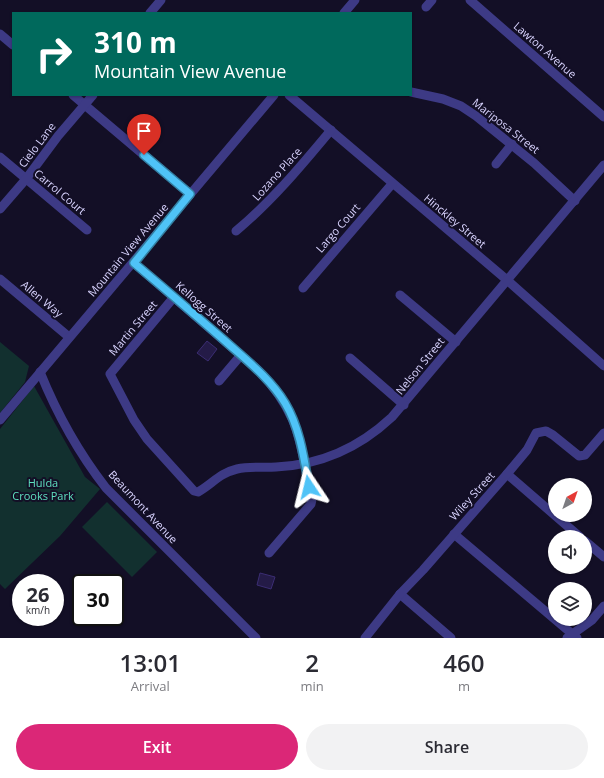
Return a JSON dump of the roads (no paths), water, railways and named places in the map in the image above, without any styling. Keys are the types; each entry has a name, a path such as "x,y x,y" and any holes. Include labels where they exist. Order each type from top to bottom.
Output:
{"street":[{"path":"151,12 161,0"},
{"path":"345,12 354,0"},
{"name":"Lawton Avenue","path":"470,0 604,117"},
{"path":"0,34 12,44"},
{"name":"Mariposa Street","path":"412,92 443,99 461,106 512,144 575,200"},
{"path":"74,96 190,194"},
{"name":"Cielo Lane","path":"0,209 26,179 58,136 92,96"},
{"name":"Mountain View Avenue","path":"0,420 69,337 134,263 273,96"},
{"name":"Hinckley Street","path":"290,96 392,184 507,280 604,366"},
{"name":"Lozano Place","path":"236,231 260,211 286,184 331,130"},
{"path":"496,164 512,144"},
{"name":"Carrol Court","path":"0,157 87,230"},
{"name":"Nelson Street","path":"198,492 205,488 216,477 237,469 305,464 344,452 381,428 404,405 604,165"},
{"name":"Largo Court","path":"303,288 392,184"},
{"name":"Kellogg Street","path":"134,263 241,355 273,386 285,403 293,419 301,445 313,498 311,504 269,553"},
{"name":"Allen Way","path":"0,280 69,337"},
{"path":"400,295 456,342"},
{"name":"Martin Street","path":"174,297 110,374 134,420 147,439 194,491 198,492"},
{"path":"219,381 241,355"},
{"path":"350,358 404,405"},
{"name":"Beaumont Avenue","path":"40,372 56,410 88,465 106,488 256,638"},
{"name":"Wiley Street","path":"365,638 400,594 507,474 527,450 536,433 546,431 579,456 585,455 604,433"},
{"path":"507,474 572,530"},
{"path":"454,534 572,637 592,620 604,606"},
{"path":"592,547 604,557"},
{"path":"400,594 451,638"}],"park label":[{"name":"Hulda Crooks Park","path":"43,489"}]}
